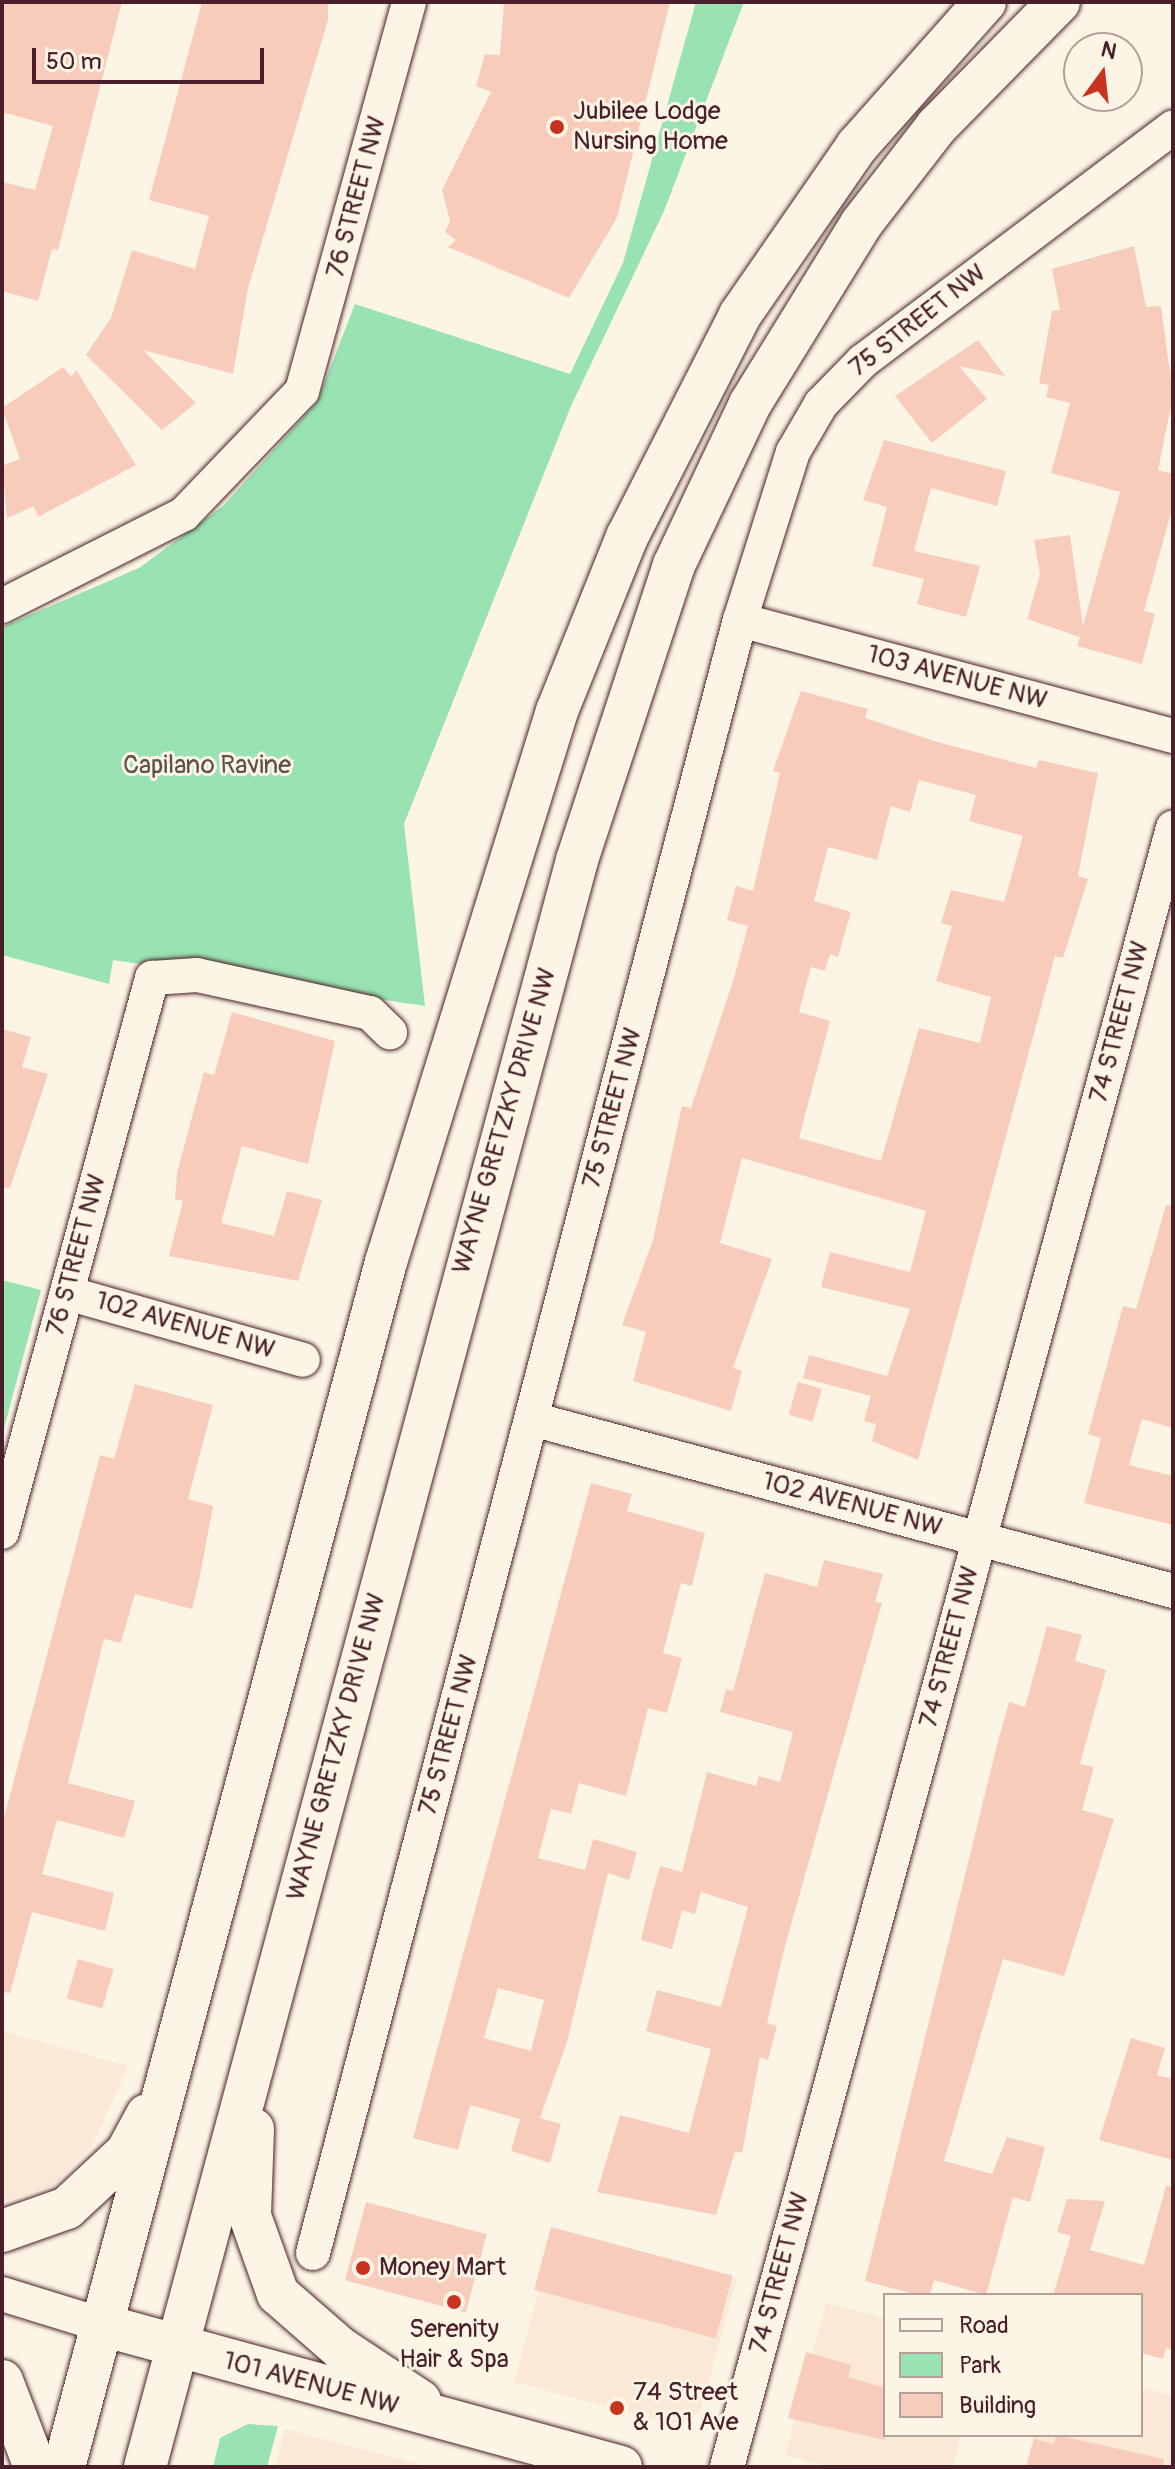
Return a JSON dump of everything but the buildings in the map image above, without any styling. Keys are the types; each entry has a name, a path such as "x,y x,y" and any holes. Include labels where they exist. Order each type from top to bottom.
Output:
{"main road":[{"path":"64,2467 427,1117 557,711 627,537 740,315 857,146 985,2"},
{"name":"WAYNE GRETZKY DRIVE NW","path":"176,2347 577,860 674,565 750,404 861,224 937,126 1059,2"},
{"path":"2,2231 67,2208 93,2186 127,2152 174,2060"},
{"path":"251,2072 250,2216 278,2294 340,2348 452,2421"},
{"name":"101 AVENUE NW","path":"102,2325 621,2467"},
{"path":"145,2467 176,2347"},
{"path":"2,2381 35,2467"}],"street":[{"name":"76 STREET NW","path":"2,606 184,514 302,391 409,2"},
{"name":"75 STREET NW","path":"313,2253 740,620 793,452 841,381 1169,140"},
{"name":"103 AVENUE NW","path":"740,620 1173,736"},
{"name":"74 STREET NW","path":"727,2467 1173,828"},
{"name":"76 STREET NW","path":"2,1532 152,978 197,975 370,1013 390,1032"},
{"name":"102 AVENUE NW","path":"67,1293 303,1360"},
{"name":"102 AVENUE NW","path":"532,1419 1173,1591"},
{"name":"101 AVENUE NW","path":"2,2294 102,2325"}],"shaded area":[{"path":"2,2031 128,2066 94,2143 54,2185 2,2202"},
{"path":"555,2230 737,2278 701,2411 675,2425 514,2382"},
{"path":"826,2303 883,2317 883,2437 960,2437 953,2467 830,2467 785,2455"},
{"path":"1143,2388 1173,2396 1172,2467 1025,2467 1033,2437 1143,2437"},
{"path":"285,2429 362,2449 431,2467 275,2467"}],"green space":[{"name":"Capilano Ravine","path":"696,2 744,2 664,211 571,406 404,824 425,1006 113,960 109,984 2,955 2,627 139,568 223,506 317,402 355,304 570,374 623,263"},
{"path":"2,1280 41,1290 2,1436"},
{"path":"248,2424 278,2426 267,2467 213,2467 220,2438"}],"place":[{"name":"Jubilee Lodge Nursing Home","path":"557,127"},
{"name":"Money Mart","path":"363,2268"},
{"name":"Serenity Hair & Spa","path":"454,2302"},
{"name":"74 Street & 101 Ave","path":"617,2408"}]}
